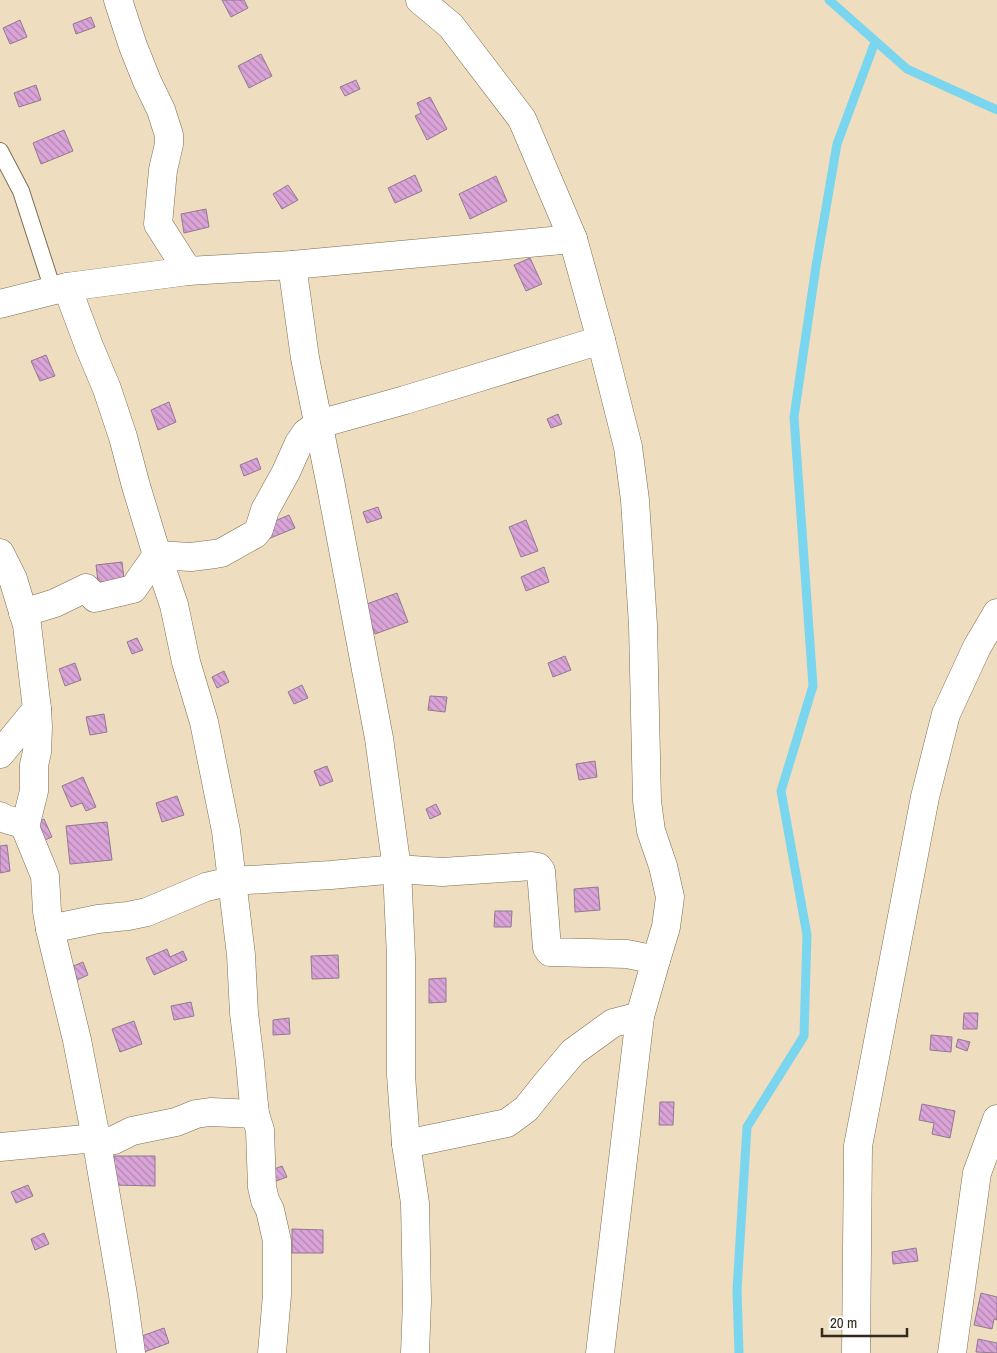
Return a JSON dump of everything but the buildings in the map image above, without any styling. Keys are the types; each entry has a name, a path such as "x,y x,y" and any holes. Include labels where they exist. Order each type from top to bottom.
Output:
{"street":[{"path":"118,0 133,46 161,110 169,134 169,144 163,170 158,224 188,271"},
{"path":"420,0 451,26 522,119 573,239 628,447 635,500 643,625 647,802 651,831 664,866 670,897 666,927 640,1016 600,1353"},
{"path":"0,304 60,289 188,271 292,265 573,239"},
{"path":"292,265 305,358 379,738 397,869 401,957 401,1075 406,1144 415,1203 417,1301 415,1353"},
{"path":"60,289 89,346 110,397 123,437 136,486 174,605 186,662 204,722 226,831 255,1114 260,1130 262,1187 270,1210 277,1242 277,1295 272,1353"},
{"path":"157,555 191,557 215,554 255,534 299,443 306,433 319,424 405,400 601,340"},
{"path":"0,553 13,579 27,625 37,709 38,752 34,765 34,791 25,826"},
{"path":"23,613 55,603 86,588 95,598 133,589 157,555"},
{"path":"856,1353 858,1146 877,1044 925,797 946,714 977,647 997,613"},
{"path":"0,754 37,709"},
{"path":"0,816 5,820 20,822 25,826 45,876 50,929 77,1040 96,1138 131,1353"},
{"path":"50,929 147,912 206,887 232,881 397,869 442,872 532,866 538,867 541,871 547,948 550,952 627,954 656,960"},
{"path":"406,1144 507,1123 526,1109 573,1052 613,1023 640,1016"},
{"path":"0,1148 96,1138 106,1141 114,1140 132,1132 176,1122 196,1114 210,1112 255,1114"},
{"path":"952,1353 976,1173 997,1119"}],"lane":[{"path":"0,151 21,191 60,289"}],"waterway":[{"path":"829,0 907,69 997,110"},
{"path":"739,1353 737,1290 747,1127 804,1036 807,935 781,791 813,686 794,417 816,266 837,144 875,42"}]}
